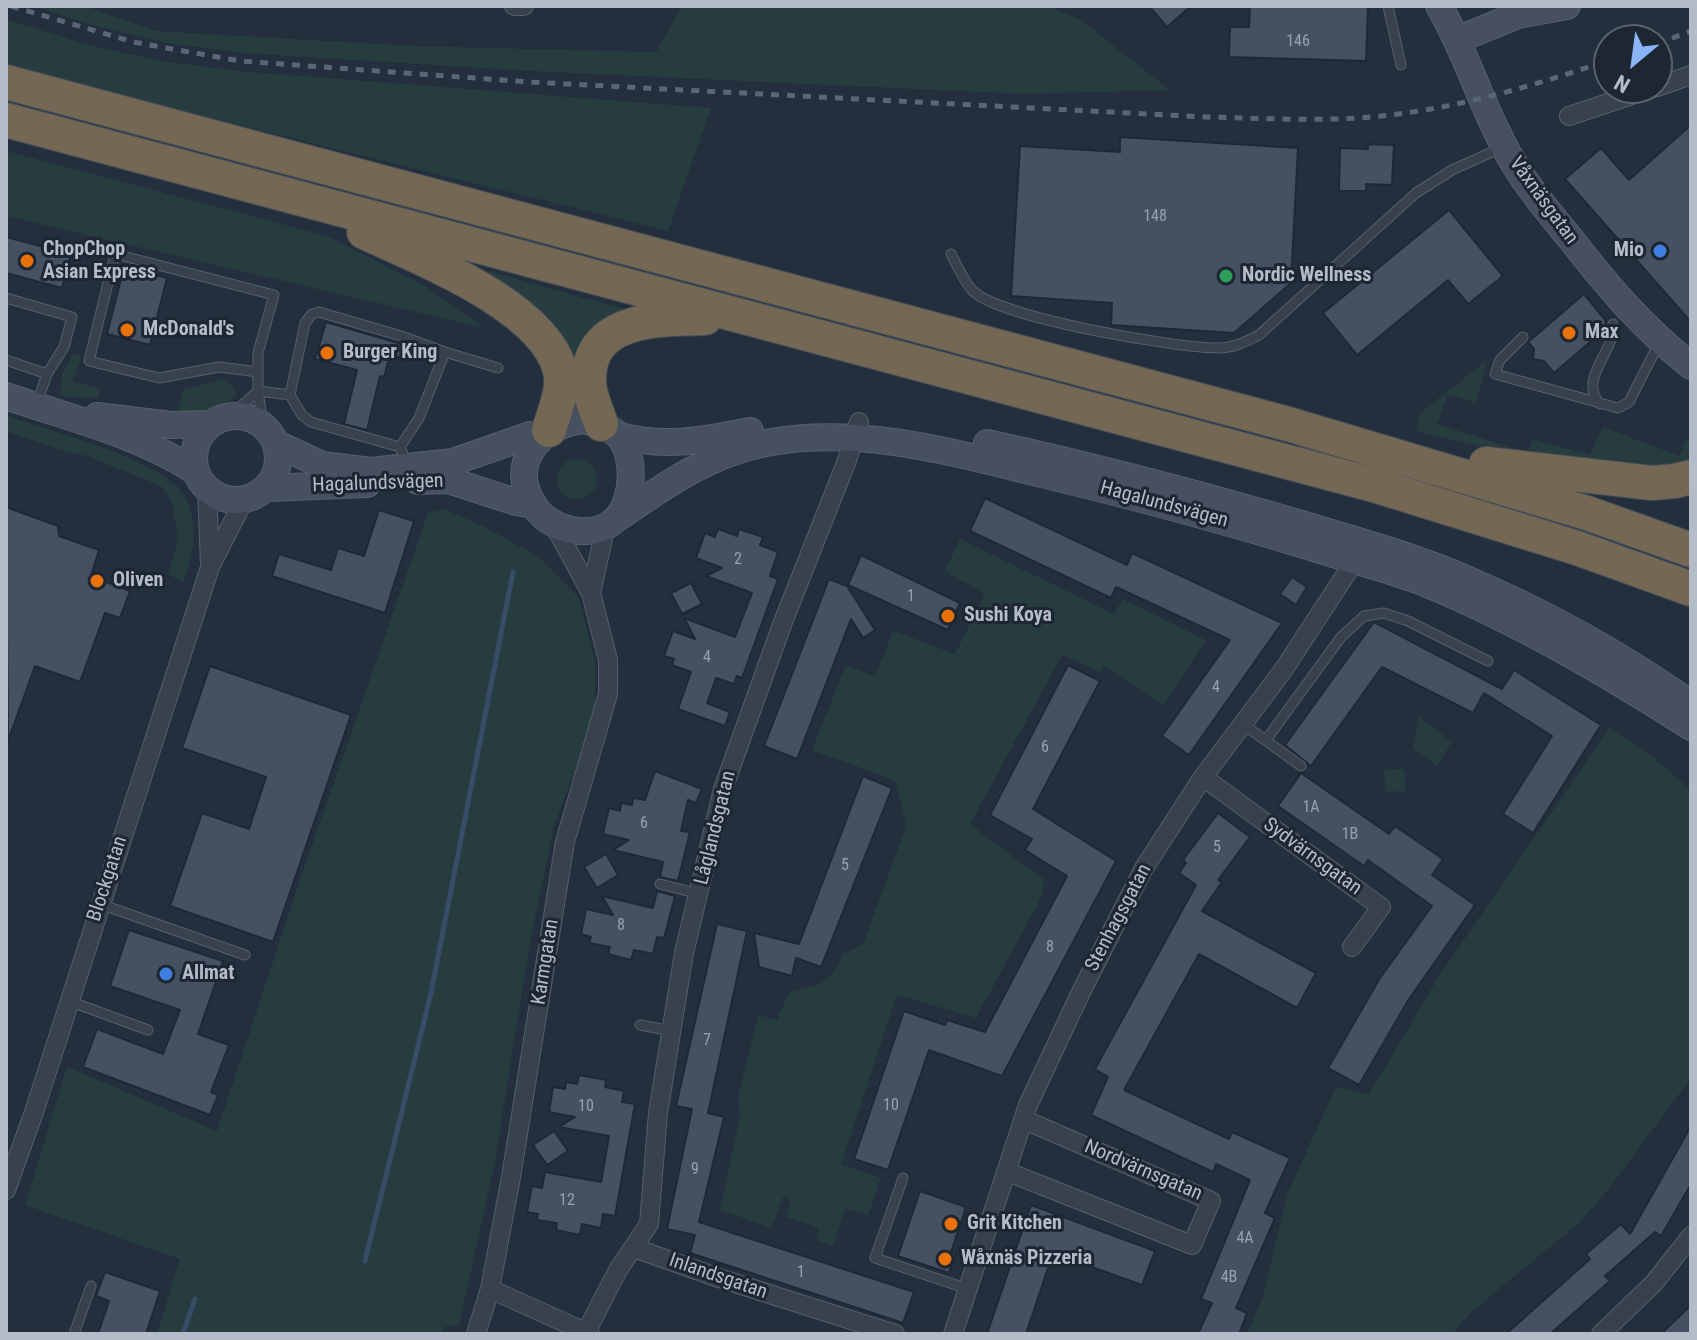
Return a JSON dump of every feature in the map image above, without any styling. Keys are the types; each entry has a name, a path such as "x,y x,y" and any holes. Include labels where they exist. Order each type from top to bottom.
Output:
{"highway":[{"path":"6,82 1387,452 1587,513 1691,550"},
{"path":"6,120 1387,489 1577,548 1691,589"},
{"path":"287,195 456,275 524,320 545,342 560,371 559,393 545,433"},
{"path":"610,430 589,385 590,368 604,341 637,322 743,317"},
{"path":"1387,452 1614,480 1652,483 1691,477"}],"street":[{"name":"Våxnäsgatan","path":"1439,6 1459,39 1480,99 1504,146 1555,220 1633,315 1691,366"},
{"path":"1459,39 1518,15 1567,6"},
{"path":"1569,116 1605,104"},
{"path":"6,396 163,453 224,499 255,494 276,475 279,460 270,435 248,417 171,425 43,409"},
{"path":"201,480 194,453 199,437 220,420"},
{"name":"Hagalundsvägen","path":"270,435 308,461 371,471 404,457 453,462 530,435 545,433 565,422 583,420 652,442 687,443 800,423 856,430"},
{"name":"Hagalundsvägen","path":"255,494 448,480 533,505 554,525 571,531 589,531 611,522 687,470 724,454 767,443 903,426 1051,457 1219,501 1361,552 1463,577 1567,626 1691,704"},
{"path":"610,430 630,468 630,485 625,502 611,522"},
{"name":"Låglandsgatan","path":"634,1248 649,1224 658,1113 684,953 721,797 738,742 856,430"},
{"path":"533,505 527,491 527,462 532,449 545,433"},
{"name":"Blockgatan","path":"201,480 210,567"},
{"name":"Blockgatan","path":"6,1190 12,1155 69,1001 210,567 255,494"},
{"name":"Karmgatan","path":"591,593 611,522"},
{"name":"Karmgatan","path":"476,1334 490,1289 565,842 608,694 608,660 591,593 554,525"},
{"name":"Hagalundsvägen","path":"1361,552 1535,634 1691,727"},
{"name":"Stenhagsgatan","path":"953,1334 1028,1105 1144,868 1203,777 1284,669 1361,552"},
{"name":"Sydvärnsgatan","path":"1203,777 1381,907 1352,947"},
{"name":"Nordvärnsgatan","path":"1008,1172 1192,1245 1211,1201 1025,1120"},
{"path":"1601,1334 1654,1283 1691,1236"},
{"path":"490,1289 566,1329 588,1333 618,1270 634,1248"},
{"name":"Inlandsgatan","path":"634,1248 895,1334"}],"lane":[{"path":"1388,6 1401,65"},
{"path":"951,254 973,291 1000,307 1118,336 1218,348 1238,345 1259,335 1416,193 1452,170 1486,157 1504,146"},
{"path":"258,372 219,367 159,378 89,361 115,254 274,295 258,353 258,372 258,391 270,435"},
{"path":"6,298 72,317 64,347 47,374 43,409"},
{"path":"445,352 404,457 311,422 302,415 290,395 305,323 312,314 319,312 498,368"},
{"path":"1600,404 1593,394 1592,382 1610,344 1613,324"},
{"path":"1523,337 1500,360 1495,374 1618,408 1629,402 1660,341"},
{"path":"6,360 47,374"},
{"path":"220,420 258,391 290,395"},
{"path":"1266,740 1341,637 1364,616 1384,613 1408,621 1488,661"},
{"path":"1243,724 1301,766"},
{"path":"660,884 699,894"},
{"path":"100,904 245,955"},
{"path":"69,1001 148,1030"},
{"path":"640,1025 672,1031"},
{"path":"903,1178 875,1258 968,1289"},
{"path":"74,1334 91,1286"}],"green space":[{"path":"34,6 85,6 156,31 413,46 656,52 682,6 1047,6 1081,20 1170,90 1023,94 529,71 242,53 166,43 88,24"},
{"path":"6,19 84,44 162,61 238,71 711,108 668,231 222,121 6,64"},
{"path":"6,151 327,236 424,285 484,328 6,216"},
{"path":"463,264 631,311 579,372"},
{"path":"73,353 81,356 73,381 101,389 98,398 65,397 60,392 62,374"},
{"path":"1487,360 1476,403 1448,394 1437,424 1528,453 1533,439 1590,455 1605,428 1680,456 1686,439 1691,441 1691,464 1665,470 1594,468 1416,431 1419,414"},
{"path":"224,379 237,394 223,408 182,416 178,411 183,390"},
{"path":"6,415 130,458 173,483 185,497 192,517 192,551 183,582 168,574 178,540 172,502 161,486 87,456 6,431"},
{"path":"577,459 591,465 597,479 591,493 577,499 563,493 557,479 563,465"},
{"path":"444,509 485,527 541,558 579,598 595,661 595,717 554,826 530,943 494,1167 459,1325 444,1327 441,1334 157,1334 180,1259 25,1205 67,1067 217,1131 302,874 428,513"},
{"path":"960,539 1114,614 1123,599 1206,640 1163,705 1104,665 1101,672 1062,655 970,824 1044,880 1042,896 976,1018 897,995 841,1164 881,1178 868,1215 845,1208 833,1246 816,1240 819,1228 786,1217 791,1201 783,1197 772,1228 720,1210 740,1115 738,1096 758,1015 777,1020 789,992 822,982 834,972 842,955 863,944 906,827 896,781 812,750 846,665 875,677 893,631 955,654 985,594 945,571"},
{"path":"1418,716 1452,742 1437,766 1413,749"},
{"path":"1610,727 1654,758 1691,790 1691,1078 1608,1190 1579,1223 1469,1314 1452,1334 1247,1334 1263,1297 1287,1194 1336,1087 1369,1094 1439,976"},
{"path":"1404,769 1406,791 1385,792 1384,770"}],"building":[{"path":"1149,6 1191,6 1167,27"},
{"path":"1250,6 1368,6 1366,61 1229,57 1230,27 1249,27"},
{"name":"Mio","path":"1691,125 1691,322 1565,179 1601,148 1629,180"},
{"path":"1120,137 1298,148 1291,283 1234,333 1111,325 1112,303 1011,296 1020,146 1120,152"},
{"path":"1368,144 1394,145 1392,185 1366,184 1366,191 1339,191 1340,148 1368,149"},
{"path":"1449,210 1503,276 1468,304 1448,280 1357,355 1323,313"},
{"path":"6,237 71,254 62,288 6,273"},
{"path":"124,267 167,278 150,345 107,334"},
{"name":"Max","path":"1584,294 1606,321 1605,329 1554,373 1544,361 1533,359 1534,349 1528,342"},
{"path":"326,322 405,345 402,358 390,355 384,377 380,376 367,430 344,424 357,370 315,359"},
{"path":"985,498 1127,565 1132,553 1282,623 1189,755 1162,736 1230,640 1116,587 1111,598 970,531"},
{"path":"6,507 58,526 59,536 99,550 91,576 130,591 120,618 105,613 80,682 35,666 8,741"},
{"path":"379,510 414,521 385,613 272,576 279,554 331,570 338,548 364,556"},
{"path":"718,529 737,536 739,529 763,537 760,545 778,552 770,576 778,579 742,678 737,676 734,684 716,678 707,703 730,712 725,726 678,709 691,672 672,665 674,659 664,656 673,631 695,639 684,618 735,637 752,593 706,576 722,568 696,558 705,533 715,537"},
{"path":"861,555 960,603 948,630 848,585"},
{"path":"1292,577 1307,587 1296,605 1280,594"},
{"path":"829,579 847,586 875,630 863,638 851,619 797,759 764,746"},
{"path":"691,583 702,604 682,614 671,593"},
{"path":"1374,622 1502,689 1514,670 1601,725 1533,833 1503,814 1552,736 1484,693 1473,713 1382,667 1311,766 1285,745"},
{"path":"1068,665 1100,681 1033,809 1116,861 1002,1076 929,1050 888,1170 854,1159 904,1011 945,1025 947,1020 985,1032 1067,876 1025,850 1032,839 990,815"},
{"path":"210,666 351,715 273,942 170,906 202,813 249,829 266,777 182,748"},
{"path":"655,771 702,789 696,803 688,800 681,831 690,832 678,881 660,877 663,862 613,850 629,840 603,834 609,808 620,811 621,803 632,805 633,798 645,800"},
{"path":"1301,773 1389,834 1395,826 1443,859 1432,875 1475,905 1409,999 1359,1085 1328,1068 1380,978 1432,906 1368,860 1364,866 1278,806"},
{"path":"863,776 892,788 821,967 796,958 792,976 759,967 754,933 799,944"},
{"path":"1218,813 1250,837 1218,880 1222,882 1202,911 1316,973 1297,1008 1199,954 1124,1090 1229,1139 1232,1132 1290,1158 1265,1213 1275,1218 1236,1308 1247,1313 1239,1334 1198,1334 1212,1303 1201,1299 1250,1180 1216,1164 1213,1172 1091,1115 1108,1077 1095,1069 1196,885 1179,873 1186,863 1183,860"},
{"path":"606,854 618,875 597,888 584,867"},
{"path":"657,891 675,896 664,938 657,937 653,954 634,950 631,960 608,954 610,947 589,943 591,937 581,934 586,909 613,915 602,896 653,908"},
{"path":"717,924 747,931 708,1113 724,1117 699,1222 914,1292 903,1323 690,1253 695,1235 667,1229 692,1109 676,1106"},
{"path":"129,930 223,961 198,1034 229,1045 211,1092 218,1095 210,1115 83,1067 97,1029 163,1054 180,1010 110,986"},
{"path":"579,1075 606,1080 605,1087 624,1091 622,1102 635,1104 615,1216 603,1214 601,1228 582,1224 580,1235 556,1230 557,1223 537,1220 538,1214 527,1212 532,1186 542,1188 545,1172 601,1182 609,1136 559,1127 575,1117 549,1112 553,1087 565,1089 566,1082 577,1084"},
{"path":"1691,1126 1691,1184 1661,1236 1655,1232 1605,1276 1610,1281 1550,1334 1506,1334 1590,1259 1586,1254 1621,1224 1630,1234"},
{"path":"554,1131 568,1151 547,1165 533,1145"},
{"path":"920,1191 966,1207 951,1252 956,1253 949,1273 898,1256"},
{"path":"1031,1205 1155,1251 1142,1285 1053,1253 1026,1334 987,1334"},
{"path":"105,1272 160,1291 146,1334 98,1334 109,1301 96,1296"},
{"path":"1691,1305 1691,1334 1661,1334"}],"waterway":[{"path":"365,1261 431,993 513,572"},
{"path":"183,1334 195,1299"}],"railway":[{"path":"11,6 133,42 240,61 529,82 1206,117 1321,119 1391,115 1486,97 1593,65"},
{"path":"1673,38 1691,31"}],"place":[{"name":"Mio","path":"1660,251"},
{"name":"ChopChop Asian Express","path":"27,261"},
{"name":"Nordic Wellness","path":"1226,276"},
{"name":"McDonald's","path":"127,330"},
{"name":"Max","path":"1569,333"},
{"name":"Burger King","path":"327,353"},
{"name":"Oliven","path":"97,581"},
{"name":"Sushi Koya","path":"948,616"},
{"name":"Allmat","path":"166,974"},
{"name":"Grit Kitchen","path":"951,1224"},
{"name":"Wåxnäs Pizzeria","path":"945,1259"}]}
